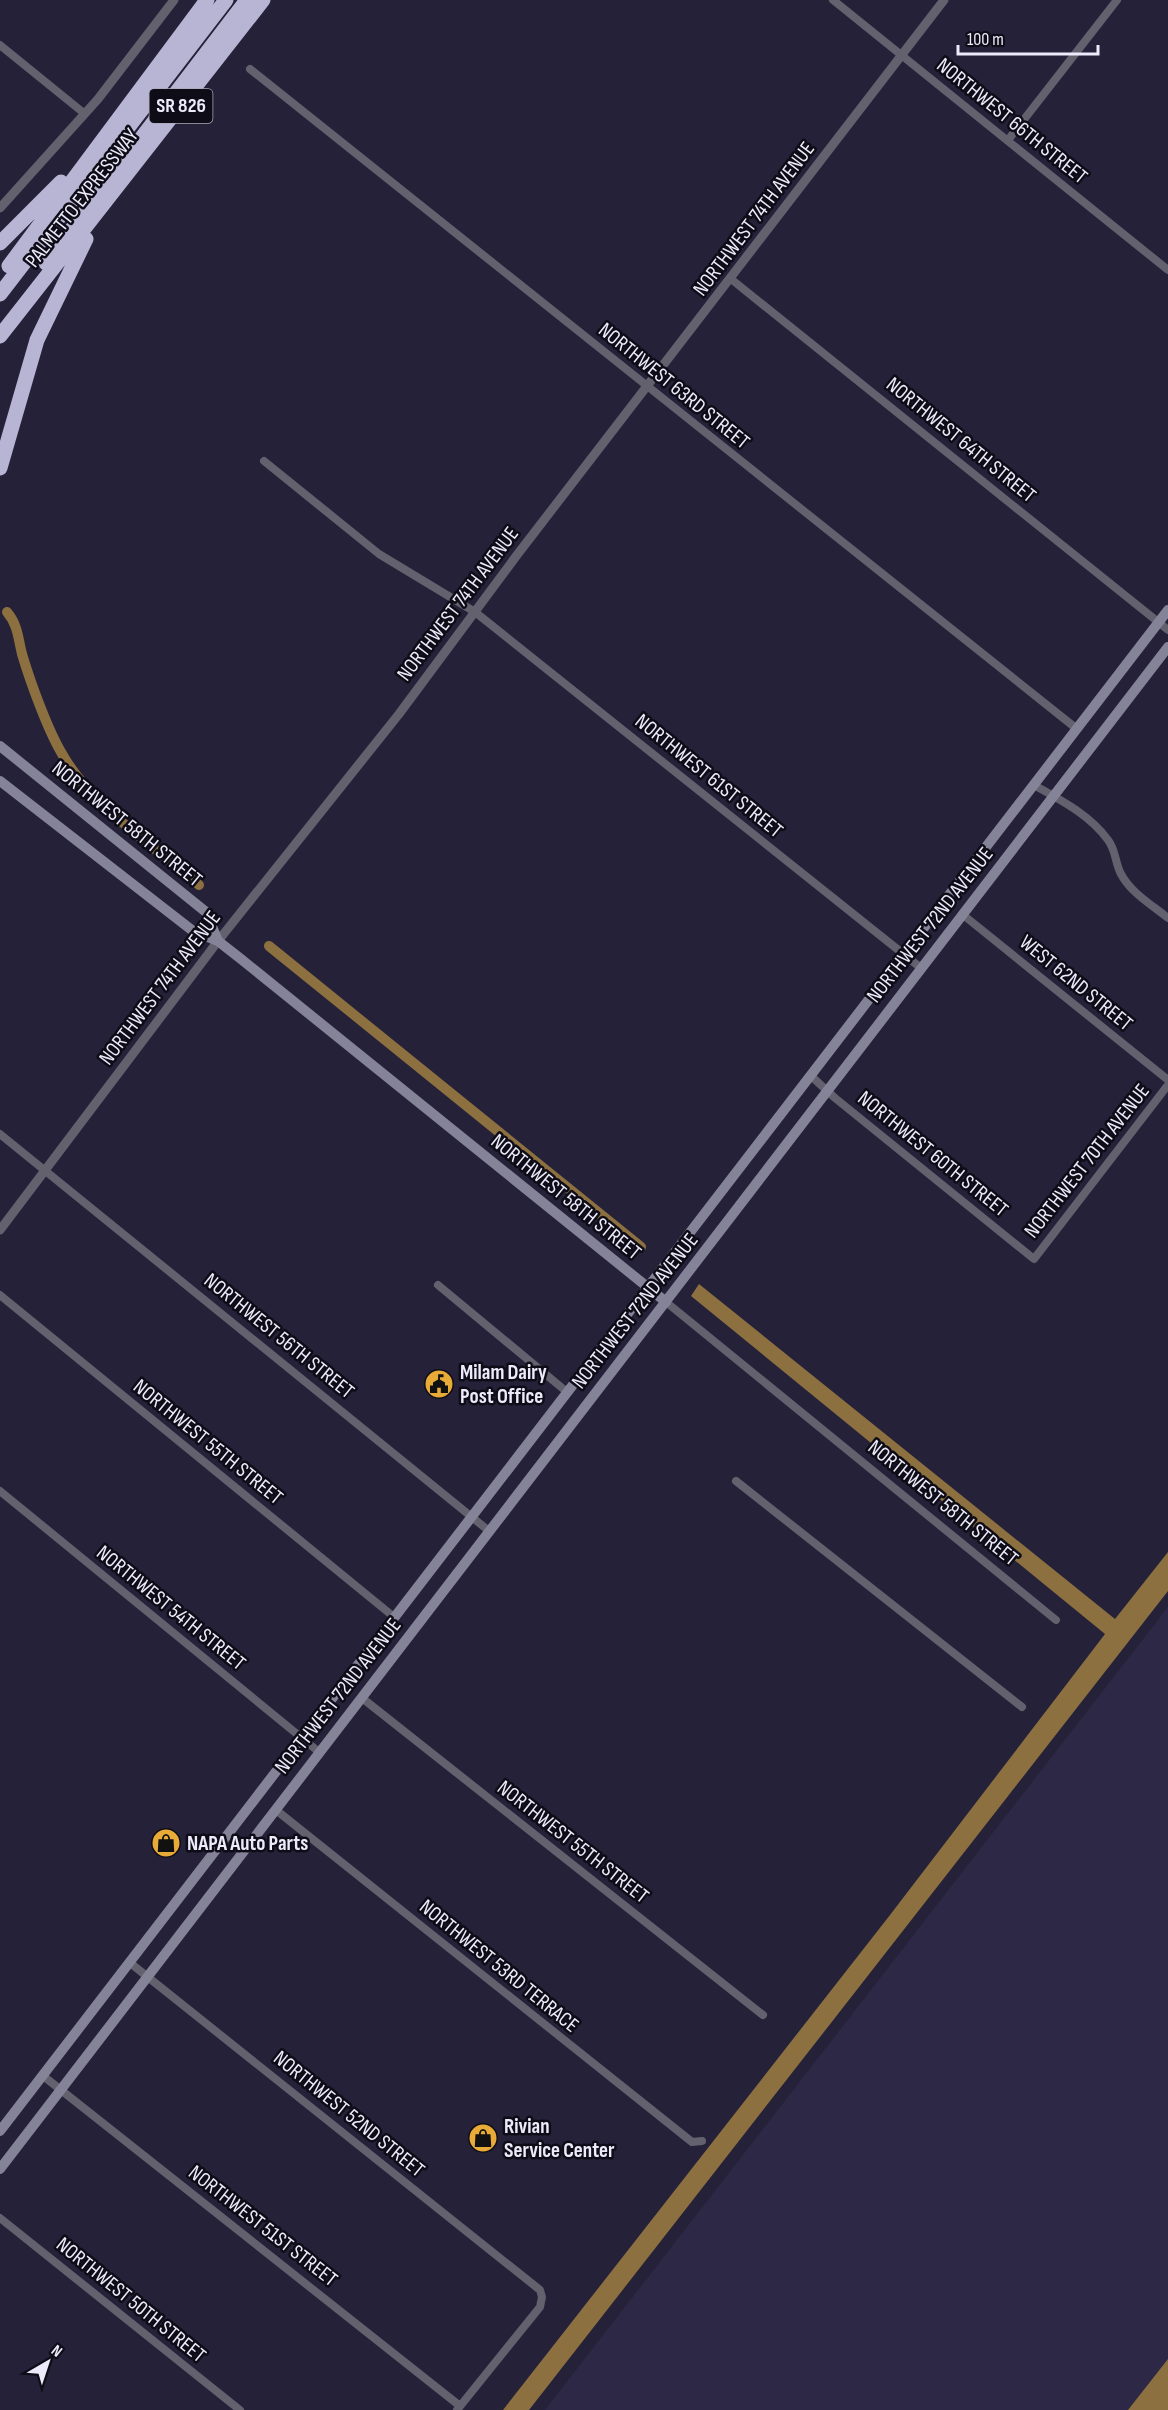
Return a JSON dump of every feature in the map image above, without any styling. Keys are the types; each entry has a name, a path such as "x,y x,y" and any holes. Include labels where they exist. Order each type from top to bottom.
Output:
{"highway":[{"name":"PALMETTO EXPRESSWAY","path":"0,278 207,0"},
{"path":"0,294 226,0"},
{"path":"0,322 247,0"},
{"name":"PALMETTO EXPRESSWAY","path":"0,336 263,0"},
{"path":"0,243 95,148"},
{"path":"0,468 37,340 99,212"}],"main road":[{"name":"NORTHWEST 72ND AVENUE","path":"0,2131 1168,610"},
{"name":"NORTHWEST 72ND AVENUE","path":"0,2169 1168,647"},
{"name":"NORTHWEST 58TH STREET","path":"0,746 206,912 218,941"},
{"name":"NORTHWEST 58TH STREET","path":"0,781 193,931 218,941 666,1302"}],"street":[{"path":"0,208 85,114 174,0"},
{"name":"NORTHWEST 66TH STREET","path":"833,0 1168,270"},
{"name":"NORTHWEST 74TH AVENUE","path":"0,1230 218,941 399,714 944,0"},
{"path":"1008,140 1117,0"},
{"path":"0,45 85,114"},
{"name":"NORTHWEST 63RD STREET","path":"250,69 1077,729"},
{"name":"NORTHWEST 64TH STREET","path":"731,279 1168,630"},
{"name":"NORTHWEST 61ST STREET","path":"264,461 379,554 475,612 921,968"},
{"path":"1034,785 1068,803 1102,833 1112,844 1119,871 1127,883 1168,918"},
{"name":"WEST 62ND STREET","path":"962,914 1168,1080"},
{"name":"NORTHWEST 60TH STREET","path":"810,1076 1034,1259"},
{"name":"NORTHWEST 70TH AVENUE","path":"1034,1259 1168,1085"},
{"name":"NORTHWEST 56TH STREET","path":"0,1134 489,1531"},
{"path":"438,1285 567,1392"},
{"name":"NORTHWEST 55TH STREET","path":"0,1295 394,1617"},
{"name":"NORTHWEST 58TH STREET","path":"666,1302 1056,1620"},
{"path":"736,1481 1022,1707"},
{"name":"NORTHWEST 54TH STREET","path":"0,1491 319,1752"},
{"name":"NORTHWEST 55TH STREET","path":"362,1698 763,2015"},
{"name":"NORTHWEST 53RD TERRACE","path":"276,1810 692,2142 702,2141"},
{"name":"NORTHWEST 52ND STREET","path":"129,1962 540,2290 542,2297 540,2307 459,2408"},
{"name":"NORTHWEST 51ST STREET","path":"42,2075 459,2408"},
{"name":"NORTHWEST 50TH STREET","path":"0,2218 240,2410"}],"shaded area":[{"path":"699,1284 1115,1619 1168,1552 1168,1591 529,2410 503,2410 890,1915 1105,1634 691,1296"},
{"path":"1168,1607 1168,2410 545,2410"},
{"path":"1168,2359 1168,2410 1128,2410"}],"waterway":[{"path":"7,612 16,627 25,665 45,718 73,771 88,790 124,824 199,885"},
{"path":"269,946 641,1247"}],"place":[{"name":"Milam Dairy Post Office","path":"439,1384"},
{"name":"NAPA Auto Parts","path":"166,1843"},
{"name":"Rivian Service Center","path":"483,2138"}]}
